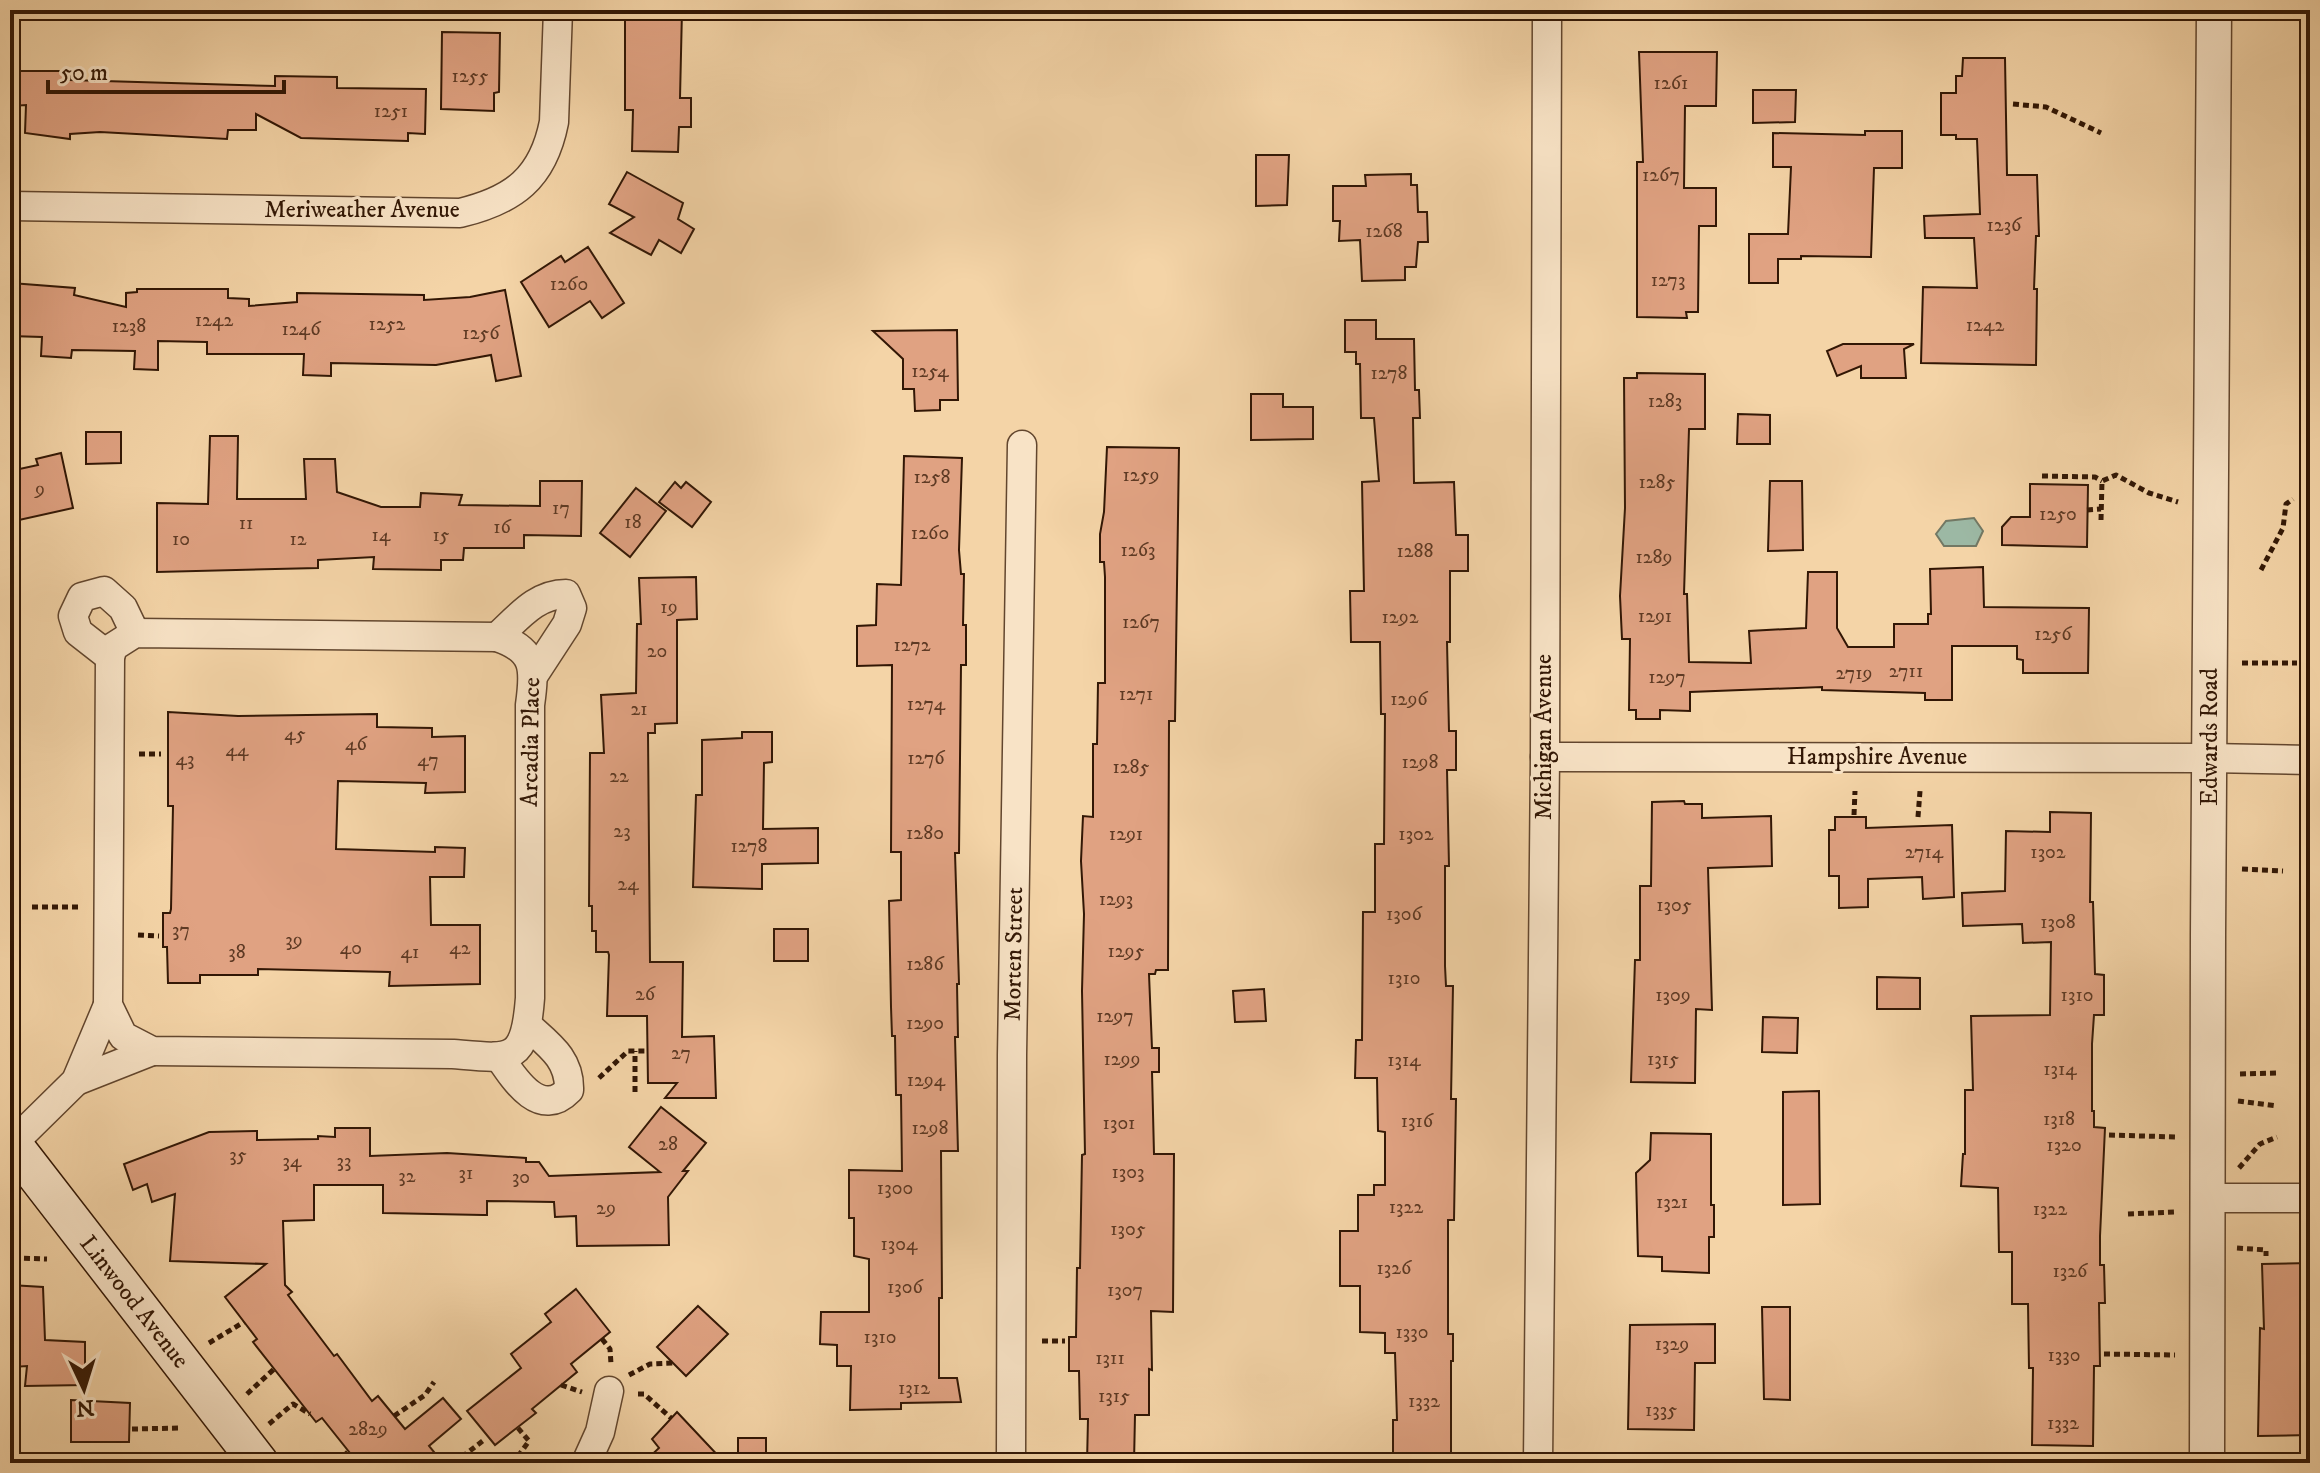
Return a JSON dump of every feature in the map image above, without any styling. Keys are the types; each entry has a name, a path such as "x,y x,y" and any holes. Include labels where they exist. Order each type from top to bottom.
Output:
{"main road":[{"name":"Linwood Avenue","path":"11,1142 250,1452"}],"street":[{"name":"Meriweather Avenue","path":"10,206 460,213 491,206 505,199 529,179 546,152 554,122 558,10"},
{"name":"Michigan Avenue","path":"1538,1463 1545,757 1547,10"},
{"name":"Edwards Road","path":"2207,1463 2214,10"},
{"name":"Morten Street","path":"1011,1463 1012,1055 1022,445"},
{"path":"110,657 78,632 73,616 82,597 104,591 123,608 135,633"},
{"path":"76,1081 108,1005 110,657 113,647 135,633 497,637 530,606 550,594 566,594 572,608 567,624 535,673"},
{"name":"Arcadia Place","path":"497,637 521,649 530,658 535,673 530,705 528,1026"},
{"name":"Hampshire Avenue","path":"1545,757 2310,760"},
{"path":"108,1005 123,1036 152,1051"},
{"path":"11,1142 76,1081 152,1051 453,1054 500,1058 516,1050 528,1026 558,1053 570,1074 569,1090 559,1100 548,1102 535,1097 516,1082 500,1058"},
{"path":"2209,1198 2310,1198"},
{"path":"586,1463 600,1432 613,1384"}],"path":[{"path":"2013,104 2046,107 2101,133"},
{"path":"2102,481 2116,475 2149,493 2179,502"},
{"path":"2042,476 2095,477 2102,481"},
{"path":"2101,520 2102,481"},
{"path":"2261,570 2283,528 2286,504 2293,499"},
{"path":"2087,510 2101,509"},
{"path":"2210,663 2297,663"},
{"path":"1854,815 1855,791"},
{"path":"1918,817 1920,791"},
{"path":"2242,869 2283,871"},
{"path":"32,907 84,907"},
{"path":"133,935 159,936"},
{"path":"569,1090 598,1078 628,1051 647,1051"},
{"path":"635,1051 635,1092"},
{"path":"2238,1074 2279,1073"},
{"path":"2237,1101 2277,1106"},
{"path":"2109,1135 2177,1137"},
{"path":"2235,1171 2260,1144 2277,1137"},
{"path":"2128,1214 2177,1212"},
{"path":"2236,1248 2266,1250 2266,1256"},
{"path":"14,1258 47,1259"},
{"path":"208,1344 244,1322"},
{"path":"602,1339 610,1349 613,1384"},
{"path":"1042,1341 1065,1341"},
{"path":"2104,1354 2178,1355"},
{"path":"613,1384 650,1364 673,1363"},
{"path":"247,1394 274,1369"},
{"path":"394,1416 425,1395 434,1382"},
{"path":"561,1385 613,1384 644,1394 671,1418"},
{"path":"250,1452 293,1404 310,1414"},
{"path":"132,1429 181,1428"},
{"path":"518,1428 529,1441 519,1455 519,1463"},
{"path":"454,1463 484,1440"},
{"path":"336,1463 349,1451"},
{"path":"616,1453 644,1462"}],"shaded area":[{"path":"1974,518 1983,531 1976,546 1944,546 1936,534 1946,521"}],"building":[{"path":"637,10 682,10 680,98 691,98 691,127 679,127 678,152 632,151 633,110 625,110 625,14 637,14"},
{"path":"442,32 500,33 499,92 494,93 494,111 441,109"},
{"path":"1639,52 1717,52 1716,106 1685,106 1684,188 1716,188 1716,226 1699,226 1698,312 1686,312 1687,318 1637,317 1637,162 1643,162"},
{"path":"1963,58 2005,58 2007,175 2037,175 2036,365 1921,363 1923,287 1977,288 1974,238 1925,238 1924,216 1980,214 1977,139 1941,135 1941,93 1956,93 1956,76 1962,76"},
{"path":"12,71 70,71 70,80 275,86 275,76 337,77 337,88 426,89 425,134 408,133 408,141 301,138 256,114 256,130 228,130 227,139 100,132 70,134 70,139 25,133 26,105 12,106"},
{"path":"1753,90 1796,90 1795,122 1753,123"},
{"path":"1865,131 1902,131 1902,168 1874,168 1871,257 1801,256 1801,259 1778,259 1778,283 1749,283 1749,234 1788,234 1791,167 1773,167 1773,133 1865,135"},
{"path":"1256,155 1289,155 1287,205 1256,206"},
{"path":"627,172 683,203 678,219 694,229 681,253 659,240 651,255 610,233 634,217 609,204"},
{"path":"1411,174 1411,185 1417,185 1418,212 1427,212 1428,242 1418,242 1416,267 1405,267 1405,280 1362,281 1360,240 1339,241 1340,221 1333,221 1333,186 1366,186 1365,175"},
{"path":"588,247 624,303 602,318 590,301 549,327 521,282 561,256 565,262"},
{"path":"11,283 75,288 74,295 126,307 126,293 137,292 137,289 228,289 228,298 249,299 249,306 297,302 297,293 424,295 424,300 470,297 505,290 521,376 496,381 491,355 436,365 331,363 331,376 303,375 304,354 207,354 207,342 158,341 158,370 134,369 135,351 72,350 71,358 41,356 42,337 10,336"},
{"path":"1345,320 1376,320 1376,339 1414,339 1415,390 1419,390 1420,418 1413,418 1414,483 1454,482 1456,535 1468,535 1468,571 1450,571 1450,642 1447,642 1449,731 1456,731 1456,770 1447,770 1449,866 1445,866 1446,986 1453,986 1451,1099 1456,1099 1454,1220 1448,1220 1448,1334 1453,1334 1451,1463 1393,1463 1393,1420 1397,1420 1395,1353 1385,1353 1385,1333 1360,1332 1360,1286 1340,1286 1340,1231 1358,1231 1358,1195 1374,1195 1374,1185 1385,1185 1385,1132 1378,1131 1377,1078 1355,1078 1356,1040 1362,1040 1363,912 1375,912 1375,844 1384,844 1385,714 1381,714 1380,642 1351,642 1350,591 1364,591 1362,482 1379,481 1374,418 1361,418 1360,364 1356,364 1356,352 1345,352"},
{"path":"957,330 958,400 940,400 940,410 915,411 914,389 903,389 903,359 873,331"},
{"path":"1843,344 1914,344 1904,349 1906,378 1861,378 1861,366 1837,376 1827,351"},
{"path":"1637,373 1705,374 1705,429 1689,429 1684,594 1687,594 1689,662 1751,663 1749,631 1806,628 1808,572 1837,572 1837,628 1848,647 1894,647 1894,624 1928,624 1928,614 1931,614 1930,569 1983,567 1984,607 2089,608 2088,673 2023,673 2023,660 2017,659 2017,646 1952,646 1952,700 1925,700 1925,693 1822,690 1822,687 1690,692 1690,711 1660,710 1660,719 1636,719 1636,710 1629,710 1630,639 1622,639 1620,596 1625,508 1624,378 1637,378"},
{"path":"1251,394 1283,394 1283,407 1313,407 1313,439 1251,440"},
{"path":"1738,414 1770,415 1770,444 1737,444"},
{"path":"86,432 121,432 121,463 86,464"},
{"path":"210,436 238,436 237,499 306,499 304,459 335,459 337,492 381,507 420,507 421,493 462,495 459,505 540,506 540,481 582,481 581,536 524,535 524,548 464,548 463,560 441,560 441,570 373,569 374,557 318,560 318,568 157,572 157,503 208,504"},
{"path":"1107,447 1179,448 1175,721 1169,721 1168,970 1156,970 1155,974 1149,974 1152,1048 1159,1048 1159,1072 1152,1072 1154,1154 1174,1154 1173,1312 1151,1311 1149,1415 1135,1415 1134,1463 1087,1463 1088,1419 1080,1419 1079,1371 1069,1371 1069,1337 1076,1337 1082,1155 1085,1154 1081,861 1083,816 1093,817 1093,744 1097,744 1098,683 1105,683 1105,577 1104,562 1100,562 1100,534"},
{"path":"61,453 73,508 10,522 10,471 38,465 36,459"},
{"path":"904,456 962,458 959,550 961,574 964,574 966,665 961,665 959,853 955,853 959,984 958,1037 955,1037 958,1151 941,1151 942,1298 939,1298 939,1378 957,1378 961,1402 901,1403 901,1409 850,1410 851,1366 837,1366 837,1345 820,1344 821,1312 869,1312 869,1259 854,1256 854,1218 849,1218 849,1170 902,1171 901,1095 896,1095 891,1007 889,901 901,900 901,852 891,852 892,665 857,666 857,626 876,625 877,584 901,585"},
{"path":"1770,481 1802,481 1803,550 1768,551"},
{"path":"675,482 681,488 686,482 711,502 692,527 659,502"},
{"path":"2030,484 2088,485 2087,547 2002,545 2002,527 2011,517 2030,517"},
{"path":"636,488 666,511 630,557 600,533"},
{"path":"696,577 697,619 677,620 677,723 655,724 655,733 648,733 650,962 683,962 682,1037 714,1036 716,1098 665,1098 677,1083 648,1083 647,1016 607,1016 609,955 608,952 596,952 596,931 592,931 592,906 589,906 590,753 604,753 601,695 636,693 637,624 641,624 639,578"},
{"path":"168,712 238,716 377,714 377,727 432,728 432,737 465,736 465,792 425,793 426,783 338,781 336,849 435,852 435,847 465,848 464,877 430,877 431,925 480,925 480,984 389,986 390,972 258,969 258,975 200,975 200,983 168,983 167,947 163,947 163,913 170,913 171,909 173,806 168,806"},
{"path":"742,732 772,732 772,762 764,763 763,829 818,828 818,863 762,864 762,889 693,887 696,795 702,795 702,740 742,738"},
{"path":"1684,801 1685,804 1702,804 1702,818 1771,816 1772,866 1708,868 1712,1010 1696,1009 1695,1083 1631,1082 1635,960 1640,960 1640,886 1651,886 1652,802"},
{"path":"2050,812 2091,813 2090,902 2093,902 2095,974 2104,975 2104,1015 2094,1015 2092,1044 2094,1127 2105,1128 2100,1265 2104,1265 2105,1303 2099,1303 2100,1366 2094,1366 2093,1446 2032,1445 2033,1368 2029,1368 2028,1304 2012,1304 2012,1252 1999,1252 1998,1188 1961,1186 1965,1154 1965,1090 1973,1090 1971,1016 2050,1015 2051,942 2023,943 2022,924 1963,926 1962,893 2005,891 2006,831 2050,832"},
{"path":"1835,817 1866,817 1866,828 1952,825 1954,897 1923,899 1922,877 1868,879 1868,907 1839,908 1839,876 1829,876 1829,830 1835,830"},
{"path":"774,929 808,929 808,961 774,961"},
{"path":"1877,977 1920,978 1920,1009 1877,1009"},
{"path":"1264,989 1266,1021 1235,1022 1233,991"},
{"path":"1763,1017 1798,1018 1797,1053 1762,1052"},
{"path":"1819,1091 1820,1204 1783,1205 1783,1092"},
{"path":"661,1107 706,1143 683,1171 688,1171 668,1197 669,1245 577,1246 576,1216 555,1217 554,1202 487,1201 487,1215 383,1213 383,1185 314,1185 314,1220 283,1221 285,1285 292,1292 288,1295 372,1401 378,1396 405,1429 443,1398 461,1419 429,1446 443,1463 358,1463 322,1418 316,1422 253,1342 257,1339 225,1297 266,1264 170,1261 175,1194 152,1202 147,1184 133,1190 124,1164 209,1132 257,1131 257,1140 318,1139 318,1136 335,1137 335,1128 370,1128 370,1156 447,1153 526,1158 526,1162 539,1162 549,1176 660,1172 629,1147"},
{"path":"1651,1133 1711,1134 1714,1237 1709,1237 1709,1273 1662,1271 1662,1257 1638,1256 1636,1173 1650,1160"},
{"path":"2310,1263 2310,1435 2258,1436 2260,1328 2264,1329 2262,1264"},
{"path":"10,1285 43,1287 45,1340 85,1342 85,1385 25,1386 27,1366 13,1367"},
{"path":"576,1289 610,1332 571,1364 577,1372 532,1409 536,1413 495,1445 467,1411 521,1368 511,1354 551,1322 545,1314"},
{"path":"698,1306 728,1334 686,1376 657,1347"},
{"path":"1762,1307 1790,1307 1790,1400 1764,1399"},
{"path":"1715,1324 1715,1363 1695,1363 1694,1430 1628,1429 1630,1325"},
{"path":"71,1400 130,1403 129,1442 71,1442"},
{"path":"677,1412 725,1463 643,1463 659,1448 652,1439"},
{"path":"738,1438 766,1438 766,1463 738,1463"}]}
